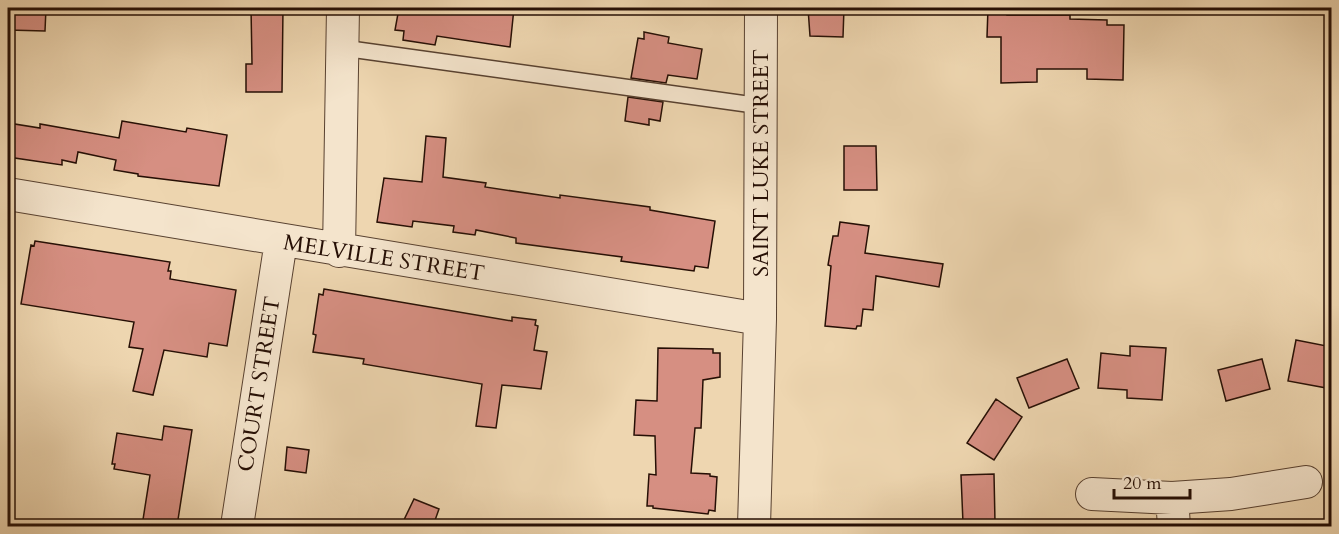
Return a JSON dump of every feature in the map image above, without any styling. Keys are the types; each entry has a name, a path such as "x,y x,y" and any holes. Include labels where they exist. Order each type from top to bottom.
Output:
{"street":[{"path":"339,251 343,8"},
{"name":"SAINT LUKE STREET","path":"754,526 760,319 761,8"},
{"name":"MELVILLE STREET","path":"8,194 339,251 760,319"},
{"name":"COURT STREET","path":"237,526 281,241"},
{"path":"1092,494 1173,512 1231,494 1306,482"}],"lane":[{"path":"343,48 761,106"}],"building":[{"path":"8,8 46,8 45,31 8,30"},
{"path":"251,8 283,8 282,92 246,92 246,64 252,64"},
{"path":"399,8 514,8 510,47 437,36 435,45 403,40 404,31 395,30"},
{"path":"808,8 844,8 843,37 810,36"},
{"path":"988,8 1007,8 1007,15 1070,15 1070,19 1107,20 1107,25 1124,25 1123,80 1087,79 1087,69 1037,69 1037,82 1001,83 1001,37 987,37"},
{"path":"644,32 669,37 668,43 702,49 697,79 668,75 666,83 631,78 638,38 644,39"},
{"path":"628,97 663,102 660,121 649,119 649,125 625,121"},
{"path":"122,121 186,132 187,128 227,135 219,186 138,176 138,174 114,170 116,160 78,152 76,163 62,160 62,165 8,157 8,123 40,128 40,124 119,138"},
{"path":"426,136 446,138 443,177 486,183 485,187 560,198 560,195 650,207 650,210 715,221 708,268 695,266 694,271 621,261 622,257 516,243 516,238 476,230 475,235 453,232 454,226 413,221 412,227 377,222 384,178 422,182"},
{"path":"844,146 876,146 877,190 844,190"},
{"path":"840,222 869,226 865,253 943,264 939,287 876,276 873,310 863,309 861,326 857,326 856,329 825,326 831,266 828,265 833,236 838,236"},
{"path":"35,241 170,262 168,271 171,271 170,279 236,290 227,346 209,343 207,357 164,350 153,395 133,391 143,349 129,347 134,322 21,304 31,245 34,246"},
{"path":"324,289 512,321 512,317 536,320 535,325 538,326 534,350 547,352 541,389 502,385 496,428 476,426 482,384 363,364 364,359 313,352 316,335 313,334 319,294 323,295"},
{"path":"1296,340 1332,347 1332,389 1288,381"},
{"path":"1130,346 1166,348 1162,400 1127,398 1127,390 1098,388 1101,353 1130,356"},
{"path":"658,348 713,349 713,353 720,353 720,377 703,380 701,428 695,428 691,473 710,474 710,476 717,477 715,511 709,510 708,514 647,506 649,474 656,475 655,436 634,435 636,400 657,401"},
{"path":"1067,359 1079,388 1029,408 1017,378"},
{"path":"1262,359 1270,389 1226,401 1218,370"},
{"path":"996,399 1022,417 994,460 967,443"},
{"path":"164,426 192,430 177,526 142,526 150,475 114,469 115,464 112,464 117,433 162,440"},
{"path":"287,447 309,450 306,473 285,470"},
{"path":"994,474 995,522 963,523 961,475"},
{"path":"414,499 439,509 433,526 401,526"}]}
